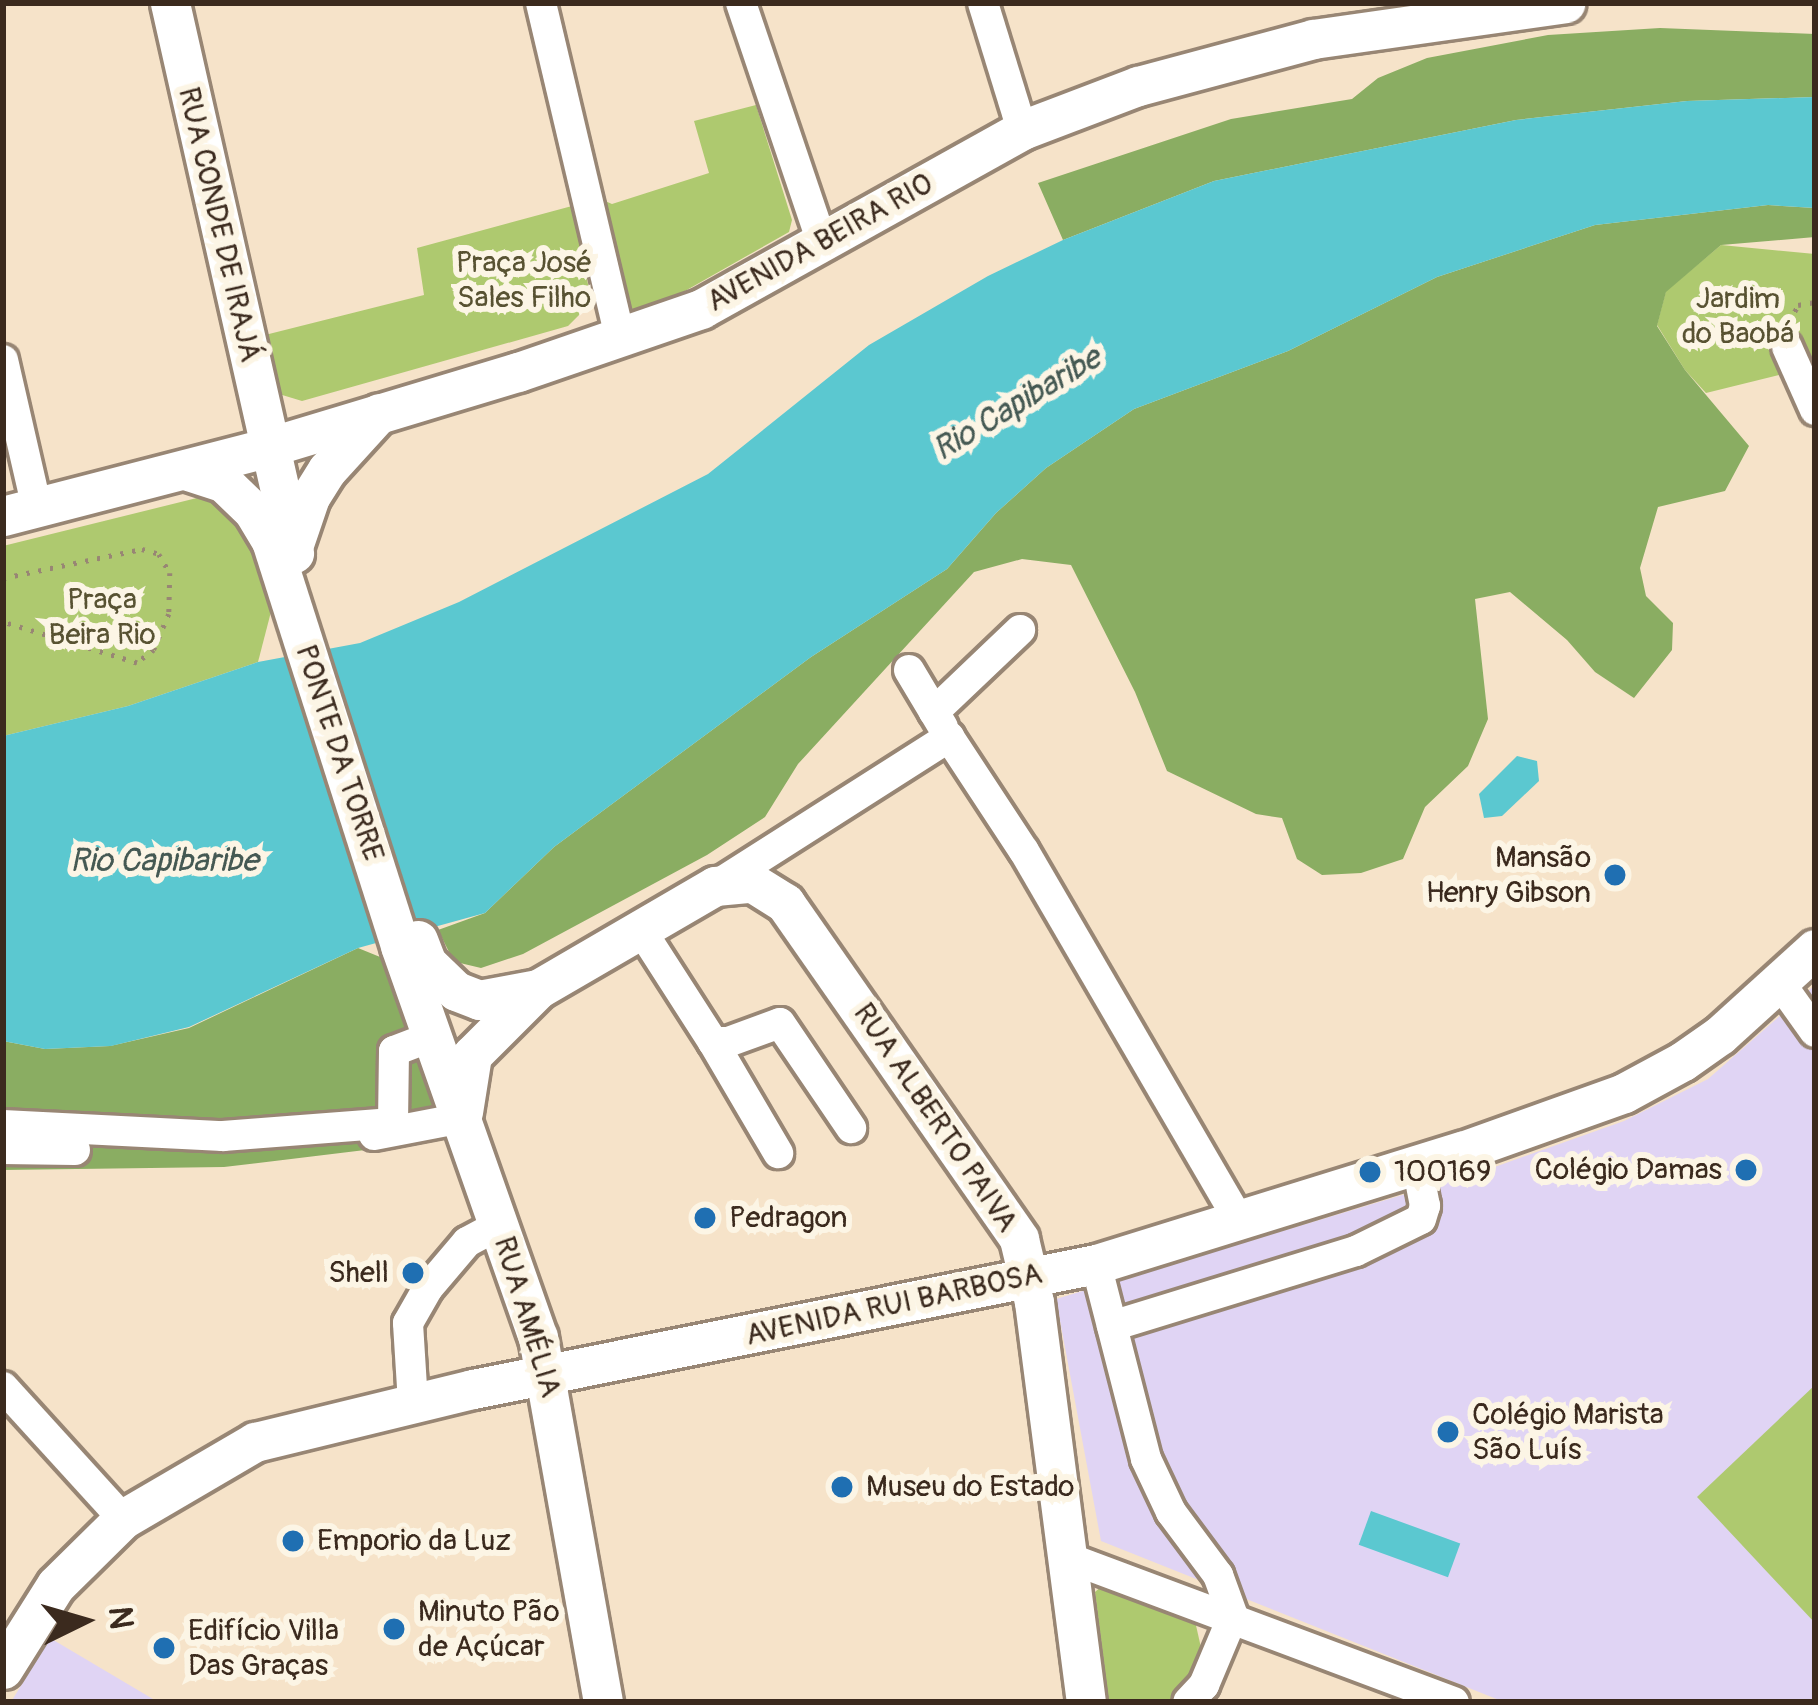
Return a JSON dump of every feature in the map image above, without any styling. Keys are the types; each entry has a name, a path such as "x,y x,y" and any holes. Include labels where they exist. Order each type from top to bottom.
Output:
{"main road":[{"name":"RUA CONDE DE IRAJÁ","path":"170,3 268,447"},
{"name":"AVENIDA BEIRA RIO","path":"20,512 188,471 700,309 1022,130 1138,86 1313,39 1565,3"},
{"path":"252,371 269,399 290,410 324,416 379,413"},
{"path":"252,371 234,426 188,471 224,483 288,555"},
{"path":"288,555 310,497 327,470 379,413"},
{"path":"268,447 288,555"},
{"name":"PONTE DA TORRE","path":"288,555 409,944"},
{"name":"RUA ALBERTO PAIVA","path":"715,886 753,884 785,902 1019,1239 1029,1276 1086,1702"},
{"path":"462,1118 472,1055 538,989 643,933 715,886"},
{"path":"409,944 456,991 479,1000 538,989"},
{"name":"RUA AMÉLIA","path":"409,944 434,1036 548,1377 603,1702"},
{"name":"AVENIDA RUI BARBOSA","path":"3,1670 56,1586 123,1519 255,1442 413,1403 1096,1264 1417,1165 1624,1093 1720,1035 1815,950"}],"street":[{"path":"541,3 620,338"},
{"path":"741,3 822,242"},
{"path":"983,3 1022,130"},
{"path":"1787,346 1815,410"},
{"path":"3,360 20,512"},
{"path":"715,886 942,724 1019,630"},
{"path":"908,670 1024,851 1239,1221"},
{"path":"643,933 778,1153"},
{"path":"1780,983 1815,1033"},
{"path":"713,1042 728,1042 780,1023 851,1128"},
{"path":"3,1125 223,1136 393,1123 394,1051 434,1036"},
{"path":"3,1150 304,1145 462,1118"},
{"path":"1112,1326 1356,1251 1421,1219 1425,1206 1417,1165"},
{"path":"413,1403 408,1323 428,1288 467,1242 499,1225"},
{"path":"1096,1264 1146,1459 1171,1512 1218,1575 1233,1616 1204,1696"},
{"path":"3,1387 123,1519"},
{"path":"1066,1557 1454,1702"}],"path":[{"path":"3,578 142,549 159,554 170,573 169,614 154,650 137,663 3,622"}],"shaded area":[{"name":"Colégio Marista São Luís","path":"1815,985 1815,1702 1504,1702 1101,1541 1056,1299 1489,1169 1624,1121 1708,1079"},
{"path":"50,1638 158,1702 11,1702"}],"green space":[{"path":"1660,28 1815,34 1815,97 1687,101 1516,120 1214,181 1063,240 1038,183 1231,119 1352,99 1378,78 1427,58 1548,35"},
{"name":"Praça José Sales Filho","path":"756,105 792,220 789,232 648,312 625,309 591,195 612,204 709,173 694,121"},
{"path":"1768,205 1815,208 1815,237 1721,245 1666,292 1657,326 1685,370 1749,446 1725,491 1658,507 1640,568 1646,596 1673,623 1672,650 1634,698 1595,672 1567,640 1510,592 1475,599 1488,719 1468,766 1425,807 1403,859 1361,873 1322,875 1297,859 1282,818 1256,814 1167,771 1135,692 1071,565 1022,559 974,572 798,764 765,817 707,855 523,954 481,968 460,963 449,952 438,930 485,913 554,847 811,657 947,569 996,513 1046,468 1134,409 1288,351 1437,277 1595,225"},
{"name":"Praça José Sales Filho","path":"572,206 589,289 582,312 568,326 302,401 269,391 257,337 424,295 417,248"},
{"name":"Jardim do Baobá","path":"1721,245 1815,254 1815,366 1706,393 1685,370 1657,325 1666,291"},
{"name":"Praça Beira Rio","path":"209,495 246,522 273,604 258,662 128,706 3,736 3,546"},
{"path":"358,948 385,959 445,1121 439,1135 398,1146 224,1167 3,1170 3,1041 45,1049 110,1046 189,1028"},
{"path":"1815,1385 1815,1623 1697,1497"},
{"path":"1104,1584 1195,1621 1202,1652 1181,1702 1109,1702 1095,1592"}],"water":[{"name":"Rio Capibaribe","path":"1815,97 1815,208 1768,205 1595,225 1437,277 1288,351 1134,409 1046,468 996,513 947,569 811,657 554,847 485,913 358,948 189,1027 111,1046 45,1049 3,1041 3,736 128,706 258,662 360,643 459,602 708,474 869,345 988,276 1063,240 1214,181 1516,120 1687,101"},
{"path":"1517,756 1537,761 1539,781 1502,816 1484,818 1479,794"},
{"path":"1371,1511 1460,1543 1448,1577 1359,1545"}],"place":[{"name":"Mansão Henry Gibson","path":"1615,875"},
{"name":"Colégio Damas","path":"1746,1170"},
{"name":"100169","path":"1370,1172"},
{"name":"Pedragon","path":"705,1218"},
{"name":"Shell","path":"413,1273"},
{"name":"Colégio Marista São Luís","path":"1448,1432"},
{"name":"Museu do Estado","path":"842,1487"},
{"name":"Emporio da Luz","path":"293,1541"},
{"name":"Minuto Pão de Açúcar","path":"394,1629"},
{"name":"Edifício Villa Das Graças","path":"164,1648"}]}
